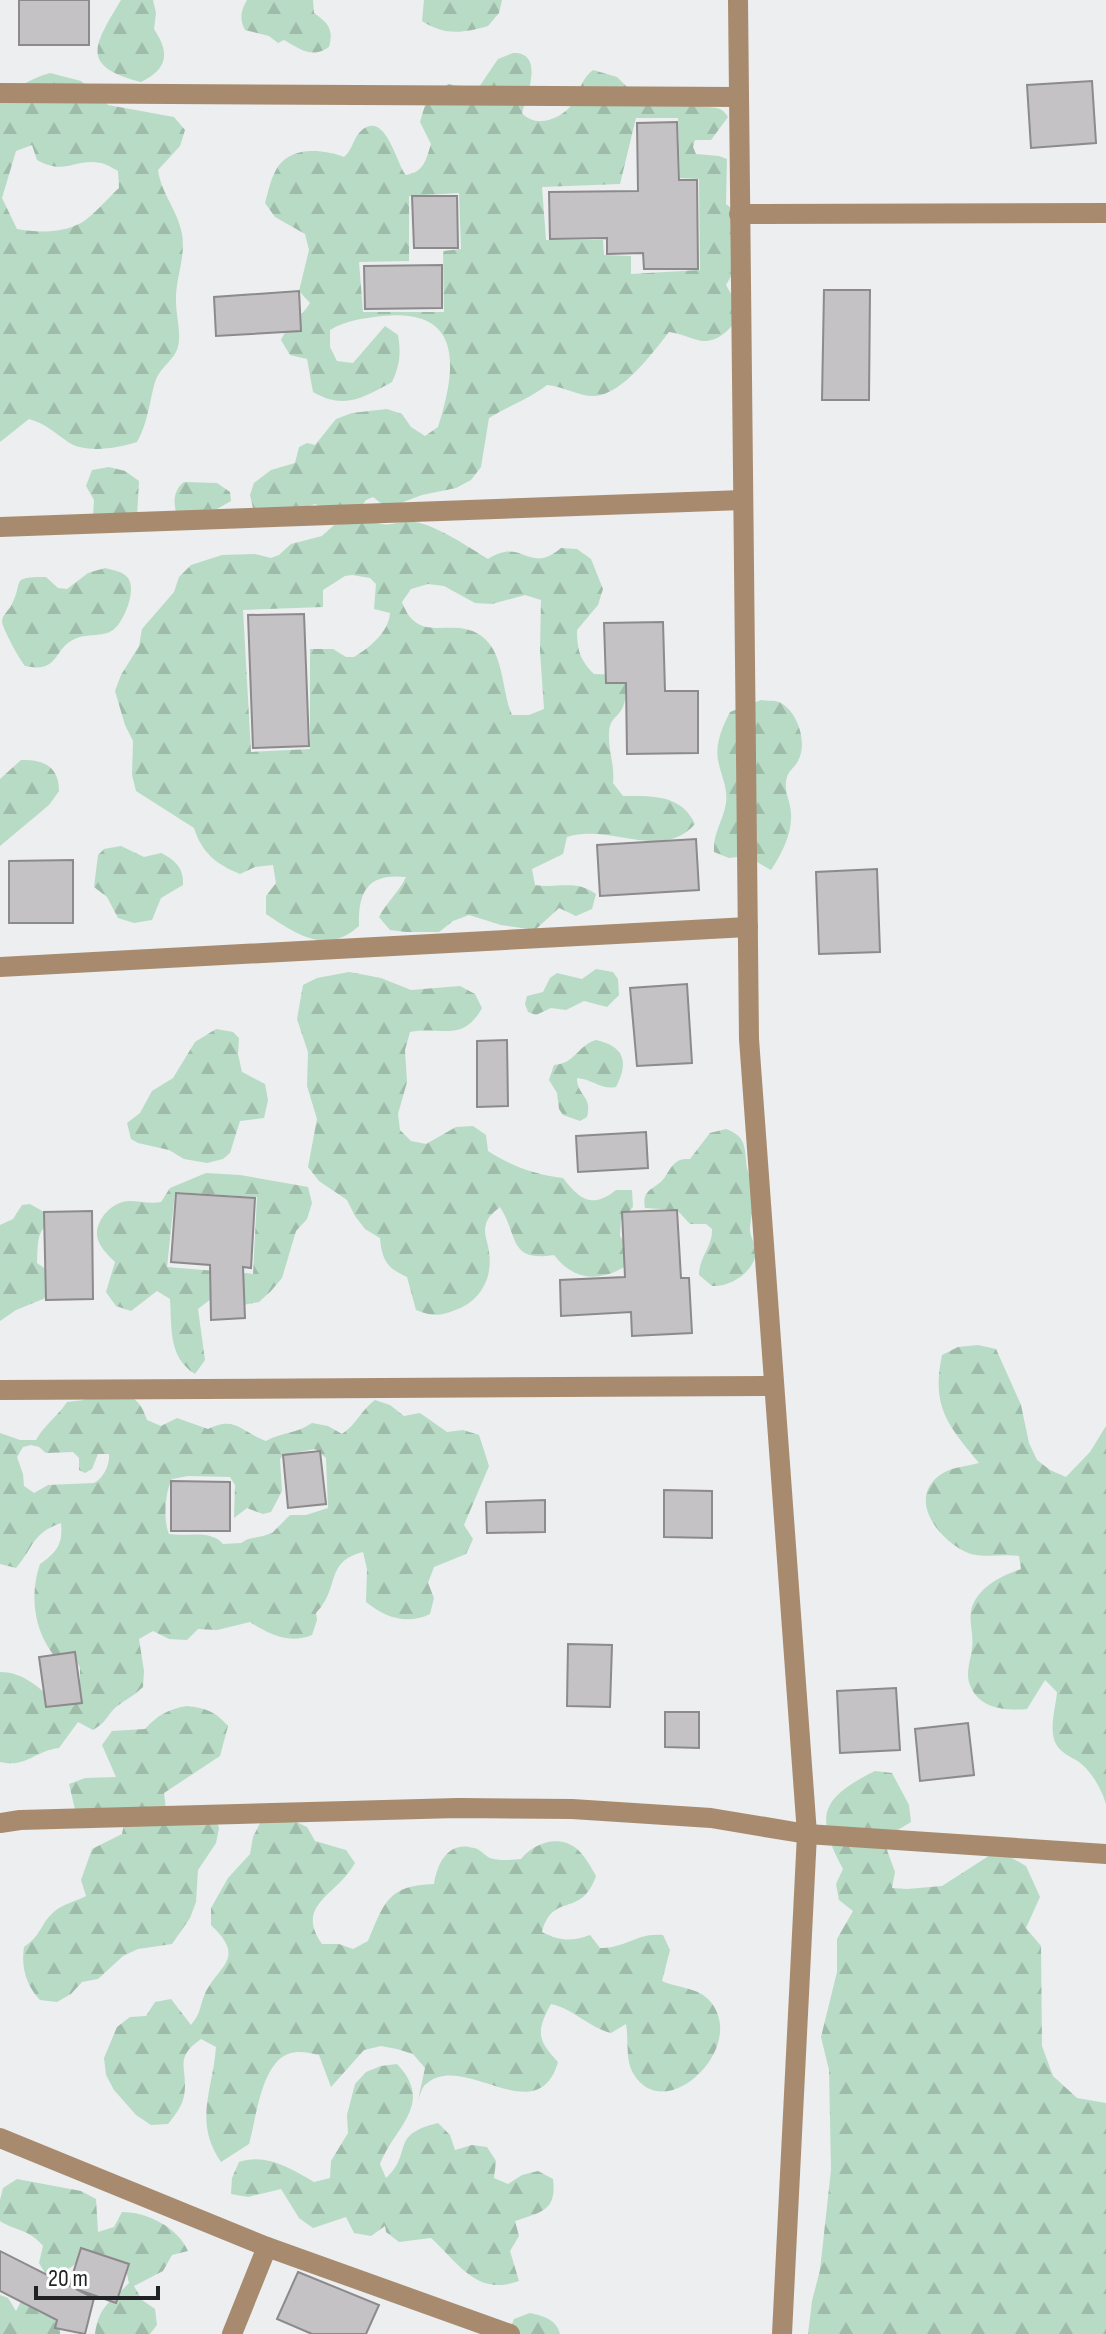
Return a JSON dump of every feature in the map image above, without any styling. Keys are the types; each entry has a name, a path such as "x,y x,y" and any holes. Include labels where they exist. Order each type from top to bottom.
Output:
{"street":[{"path":"738,0 749,1039 807,1834 782,2334"},
{"path":"0,93 737,97"},
{"path":"739,214 1106,213"},
{"path":"0,527 743,500"},
{"path":"0,967 748,927"},
{"path":"0,1390 773,1386"},
{"path":"0,1823 458,1808 572,1809 711,1818 807,1834 1106,1854"},
{"path":"0,2138 267,2247 510,2334"},
{"path":"232,2334 267,2247"}],"green space":[{"path":"121,0 153,0 156,13 154,29 163,46 164,60 157,72 141,82 121,76 100,61 99,41"},
{"path":"247,0 313,0 314,13 330,31 329,47 323,51 306,51 284,40 278,43 269,36 245,30 242,15"},
{"path":"424,0 502,0 499,13 488,26 454,32 422,21"},
{"path":"513,53 529,59 530,86 522,113 534,120 549,120 568,109 583,81 593,70 617,77 628,88 725,112 728,117 711,140 695,140 693,147 696,154 727,159 726,204 739,214 734,271 726,285 739,315 724,334 708,341 669,332 636,371 606,393 589,396 547,385 489,418 481,467 471,480 456,488 422,495 387,508 373,497 361,507 331,510 315,504 307,507 253,508 250,495 254,483 271,470 295,463 299,447 307,443 315,445 336,419 352,413 387,409 402,414 411,427 425,436 438,427 449,384 448,347 441,333 429,322 410,316 383,316 343,324 330,330 330,347 337,361 353,363 385,326 398,335 399,341 400,353 392,382 353,400 334,400 313,392 307,359 290,355 281,340 310,303 299,291 309,250 305,234 275,217 265,203 275,172 288,157 305,151 344,157 359,133 370,126 378,127 384,133 406,175 417,171 428,155 431,144 420,122 427,98 448,84 479,87 498,59","holes":["636,118 678,118 680,178 699,179 700,270 631,274 631,256 604,255 603,240 546,240 542,187 620,184","459,193 461,249 443,251 444,312 363,312 359,262 409,261 409,196"]},
{"path":"50,73 81,81 108,105 174,117 185,130 180,146 158,170 182,234 183,252 176,293 178,346 157,377 141,435 137,442 121,446 93,449 75,446 29,419 0,442 0,92","holes":["32,145 37,160 55,167 92,162 103,164 118,171 119,188 90,216 74,226 49,231 17,229 2,198 16,151"]},
{"path":"109,467 125,471 139,481 137,516 93,516 94,500 86,486 92,470"},
{"path":"184,482 217,483 230,492 231,501 217,509 176,512 175,496"},
{"path":"367,519 382,524 415,522 443,532 488,559 510,552 541,558 561,548 577,549 591,559 603,589 598,605 577,630 580,654 594,674 626,675 624,703 609,733 613,783 623,796 655,797 674,802 689,814 695,824 682,835 667,840 651,841 600,834 567,837 563,854 532,869 535,885 588,889 596,894 592,909 576,916 559,908 535,930 501,925 469,915 453,921 439,932 390,930 379,917 406,877 382,878 368,887 363,894 359,926 335,939 312,939 266,914 266,896 276,883 273,865 255,867 240,874 224,866 206,851 194,828 136,791 132,775 133,741 115,691 139,646 142,629 174,592 179,577 191,565 222,555 255,554 271,558 291,544 322,536 334,525","holes":["352,575 370,578 376,584 374,609 390,613 386,627 372,644 354,657 346,657 333,649 310,649 310,749 251,752 243,610 323,607 323,590","428,584 444,586 475,603 492,604 525,595 541,600 540,651 544,709 529,715 512,715 496,655 485,639 462,628 418,624 409,616 402,602 411,589"]},
{"path":"105,568 123,574 130,583 128,606 117,626 104,634 71,641 44,667 25,666 2,621 22,579 46,577 58,588 67,589 88,573"},
{"path":"761,700 786,706 796,720 802,745 798,761 786,782 791,814 789,831 784,848 771,870 746,856 729,858 714,852 726,797 717,754 720,735 730,712"},
{"path":"21,760 49,766 56,776 59,791 49,805 0,846 0,779"},
{"path":"121,846 144,857 161,853 180,869 183,885 161,898 152,920 134,923 118,918 107,897 94,887 98,855 104,849"},
{"path":"596,969 613,972 618,979 619,995 607,1007 584,1001 566,1010 551,1008 536,1015 528,1012 525,1004 527,996 543,992 550,978 557,973 582,979"},
{"path":"349,972 381,978 411,990 460,986 475,994 482,1008 467,1026 450,1031 410,1032 405,1050 407,1082 398,1114 400,1130 411,1141 426,1144 456,1127 473,1126 486,1135 488,1151 524,1169 563,1178 575,1192 587,1199 600,1199 616,1190 632,1190 633,1207 621,1220 620,1236 630,1249 628,1265 608,1274 588,1276 570,1270 554,1255 529,1255 516,1244 500,1207 489,1217 486,1225 490,1261 487,1279 479,1294 466,1305 447,1313 432,1315 416,1310 407,1277 387,1262 380,1238 365,1229 347,1200 319,1181 308,1167 317,1119 307,1086 308,1052 297,1019 303,985 317,978"},
{"path":"216,1029 233,1032 239,1038 238,1054 242,1072 265,1084 268,1100 264,1118 240,1121 230,1153 223,1159 207,1163 184,1159 169,1150 131,1139 127,1123 140,1113 152,1091 173,1078 195,1042"},
{"path":"596,1040 618,1051 623,1070 616,1087 577,1078 588,1105 587,1117 580,1121 563,1115 557,1093 549,1080 554,1065 567,1061"},
{"path":"726,1129 742,1140 754,1186 750,1228 756,1254 748,1270 738,1279 712,1286 699,1275 712,1229 706,1224 690,1224 677,1210 645,1208 644,1201 647,1193 674,1164 690,1159 710,1133"},
{"path":"206,1173 240,1175 308,1187 312,1203 307,1219 296,1231 282,1278 271,1291 259,1302 243,1305 211,1299 198,1309 205,1360 195,1374 180,1359 173,1341 170,1299 157,1291 131,1311 116,1306 106,1292 115,1262 101,1247 97,1235 102,1217 117,1204 129,1201 161,1202 170,1188","holes":["175,1192 257,1197 253,1274 167,1267"]},
{"path":"30,1204 44,1212 45,1227 39,1239 37,1263 50,1272 48,1297 16,1310 0,1321 0,1225 13,1219 22,1205"},
{"path":"978,1345 996,1349 1021,1405 1029,1443 1037,1460 1050,1470 1066,1477 1090,1452 1106,1426 1106,1804 1099,1786 1088,1771 1062,1752 1055,1742 1053,1724 1057,1692 1045,1680 1027,1709 1019,1710 986,1704 974,1693 969,1680 971,1611 974,1603 990,1584 1021,1569 1019,1556 970,1554 954,1545 935,1526 926,1504 932,1482 943,1473 979,1463 951,1426 939,1388 942,1355 958,1347"},
{"path":"99,1390 123,1394 135,1399 147,1420 161,1426 177,1418 208,1429 232,1424 266,1441 312,1423 328,1426 342,1434 375,1400 390,1405 404,1416 420,1413 447,1432 463,1430 479,1435 489,1466 464,1525 473,1539 466,1554 434,1567 428,1583 434,1598 430,1614 421,1617 397,1618 366,1602 367,1569 363,1552 351,1556 338,1569 324,1603 316,1613 312,1635 295,1639 280,1637 250,1622 217,1630 198,1629 187,1640 169,1639 153,1631 139,1639 143,1687 116,1707 102,1724 93,1730 78,1722 59,1748 17,1763 0,1762 0,1672 18,1675 61,1705 80,1686 80,1668 73,1653 57,1659 49,1649 39,1626 34,1601 40,1564 58,1547 61,1523 39,1536 16,1568 0,1564 0,1433 20,1440 36,1440 67,1402 84,1400","holes":["31,1445 46,1453 73,1452 79,1458 79,1470 85,1473 92,1469 98,1454 109,1454 108,1462 103,1474 94,1483 48,1485 34,1493 24,1486 17,1457 23,1447","315,1449 326,1458 328,1508 306,1515 290,1515 272,1533 241,1543 223,1544 205,1535 169,1534 166,1506 172,1479 188,1476 230,1477 235,1485 234,1518 247,1508 263,1514 271,1512 282,1491 280,1459 283,1455"]},
{"path":"187,1706 210,1712 228,1726 220,1756 164,1793 166,1809 214,1812 219,1828 216,1843 198,1870 196,1902 190,1918 172,1944 138,1949 123,1956 98,1979 82,1982 71,1994 57,2002 40,2000 26,1975 24,1947 35,1938 55,1911 86,1896 81,1880 92,1849 122,1834 125,1819 77,1818 69,1784 85,1778 116,1777 102,1745 112,1731 145,1729 164,1713"},
{"path":"875,1771 892,1773 909,1805 911,1822 883,1839 895,1872 892,1888 942,1886 998,1850 1026,1866 1040,1897 1026,1928 1041,1946 1042,2046 1053,2076 1077,2098 1106,2103 1106,2334 808,2334 820,2270 831,2170 829,2070 821,2037 837,1972 837,1939 853,1911 839,1900 836,1884 843,1869 828,1835 826,1821 833,1800 843,1790"},
{"path":"292,1820 307,1827 315,1841 346,1850 355,1863 315,1909 313,1919 322,1944 339,1944 353,1949 368,1941 384,1907 397,1892 434,1884 441,1862 457,1847 474,1848 490,1858 509,1860 521,1859 547,1842 570,1844 583,1855 596,1876 583,1897 553,1912 542,1932 566,1940 590,1935 600,1948 646,1936 663,1935 670,1950 662,1981 703,1995 719,2017 719,2037 712,2057 699,2074 682,2086 664,2091 647,2088 631,2068 626,2024 611,2033 551,2004 541,2035 558,2062 548,2082 534,2091 517,2091 460,2076 442,2076 425,2085 418,2100 425,2068 413,2054 381,2046 364,2050 331,2087 319,2055 292,2053 279,2060 266,2081 249,2144 221,2162 208,2133 206,2119 216,2047 201,2039 184,2058 185,2086 180,2108 168,2124 151,2125 136,2115 114,2090 106,2075 104,2058 117,2027 130,2017 146,2016 155,2002 171,1999 191,2025 228,1955 222,1937 211,1925 211,1908 228,1878 250,1854 253,1837 261,1821"},
{"path":"397,2064 408,2078 412,2103 380,2164 386,2178 399,2161 407,2139 413,2133 438,2123 450,2135 455,2150 472,2145 487,2147 496,2161 494,2178 508,2184 522,2175 538,2171 553,2179 550,2204 540,2212 515,2221 519,2236 510,2251 519,2281 504,2285 479,2281 431,2238 399,2242 386,2232 385,2226 371,2236 354,2233 346,2217 313,2228 299,2218 281,2189 248,2197 231,2194 232,2178 239,2162 249,2160 278,2163 314,2182 330,2178 331,2161 348,2133 347,2115 355,2084 366,2072"},
{"path":"17,2179 81,2191 96,2199 98,2232 114,2227 122,2212 152,2218 177,2235 188,2251 172,2255 163,2271 134,2286 142,2300 155,2309 157,2325 150,2334 95,2334 103,2310 129,2283 125,2265 91,2257 79,2261 52,2280 61,2317 60,2334 0,2334 0,2295 8,2298 16,2311 23,2297 48,2278 39,2263 43,2246 38,2240 0,2221 3,2188"},
{"path":"530,2313 552,2322 560,2334 508,2334 514,2319"}],"building":[{"path":"19,0 89,0 89,45 19,45"},
{"path":"1092,81 1096,143 1031,148 1027,85"},
{"path":"677,122 679,180 697,180 698,269 644,269 643,253 607,254 607,238 550,239 549,192 638,191 637,123"},
{"path":"412,196 457,196 458,248 414,248"},
{"path":"442,265 442,308 365,309 364,266"},
{"path":"824,290 870,290 869,400 822,400"},
{"path":"299,291 301,331 216,336 214,297"},
{"path":"304,614 309,746 253,748 248,615"},
{"path":"663,622 665,691 698,691 698,753 627,754 626,683 606,683 604,623"},
{"path":"696,839 699,890 600,896 597,845"},
{"path":"73,860 73,923 9,923 9,861"},
{"path":"877,869 880,952 819,954 816,872"},
{"path":"687,984 692,1063 637,1066 630,988"},
{"path":"507,1040 508,1106 477,1107 477,1041"},
{"path":"646,1132 648,1168 578,1172 576,1136"},
{"path":"176,1193 255,1198 251,1268 243,1267 245,1318 211,1320 210,1265 171,1262"},
{"path":"677,1210 681,1278 689,1278 692,1333 632,1336 631,1312 561,1316 560,1280 625,1277 622,1212"},
{"path":"92,1211 93,1299 46,1300 44,1212"},
{"path":"320,1451 326,1504 288,1508 283,1455"},
{"path":"171,1481 230,1482 230,1531 171,1531"},
{"path":"664,1490 712,1491 712,1538 664,1537"},
{"path":"545,1500 545,1532 487,1533 486,1502"},
{"path":"568,1644 612,1645 610,1707 567,1706"},
{"path":"75,1652 82,1703 46,1707 39,1657"},
{"path":"896,1688 900,1750 840,1753 837,1691"},
{"path":"665,1712 699,1712 699,1748 665,1747"},
{"path":"968,1723 974,1775 920,1781 915,1729"},
{"path":"81,2248 129,2264 116,2303 76,2289 94,2298 85,2334 55,2328 57,2320 0,2291 0,2251 69,2286"},
{"path":"298,2272 379,2305 366,2334 312,2334 277,2319"}]}
